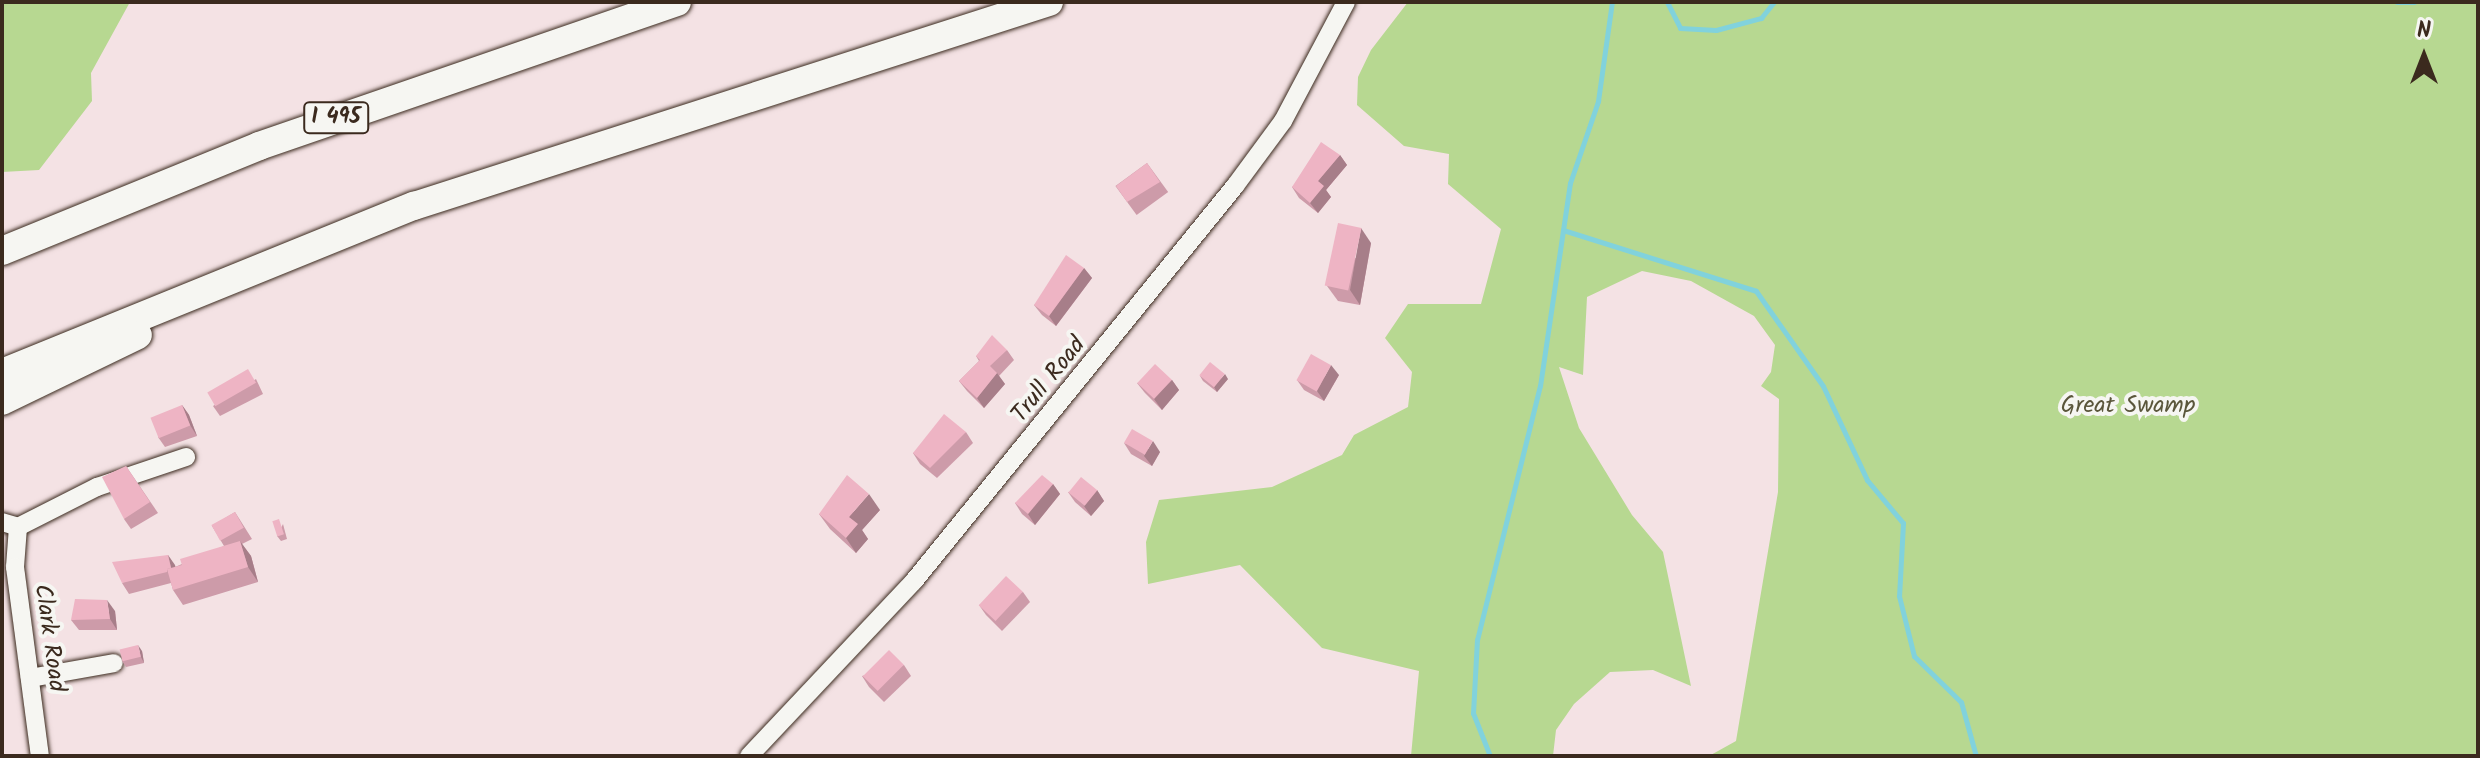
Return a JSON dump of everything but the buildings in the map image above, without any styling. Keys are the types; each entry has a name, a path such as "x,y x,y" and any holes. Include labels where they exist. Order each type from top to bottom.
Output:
{"highway":[{"name":"I 495","path":"2,251 259,146 677,2"},
{"path":"2,373 414,206 1049,2"},
{"path":"2,401 414,206"}],"street":[{"name":"Trull Road","path":"749,756 914,581 1235,186 1283,121 1346,2"},
{"path":"10,524 97,487 186,457"},
{"name":"Clark Road","path":"10,524 40,756"},
{"path":"30,678 114,663"}],"green space":[{"path":"2,2 130,2 91,73 92,101 39,170 2,172"},
{"name":"Great Swamp","path":"1408,2 2478,2 2478,756 1709,756 1736,741 1778,492 1779,399 1761,386 1771,372 1775,345 1754,316 1691,281 1642,271 1587,297 1583,375 1559,367 1579,428 1632,515 1663,552 1691,686 1653,670 1610,672 1574,704 1556,730 1553,756 1411,756 1419,671 1322,648 1240,565 1148,584 1146,542 1159,500 1272,487 1342,455 1354,435 1408,407 1412,372 1385,338 1408,304 1481,304 1501,229 1448,184 1449,154 1404,146 1357,105 1358,77 1371,50"}],"waterway":[{"path":"1490,756 1473,713 1477,640 1540,386 1570,183 1598,101 1612,2"},
{"path":"1667,2 1680,28 1716,30 1761,18 1774,2"},
{"path":"2397,2 2414,2"},
{"path":"1563,230 1756,291 1823,386 1867,480 1903,523 1899,596 1914,656 1961,702 1976,756"}]}
